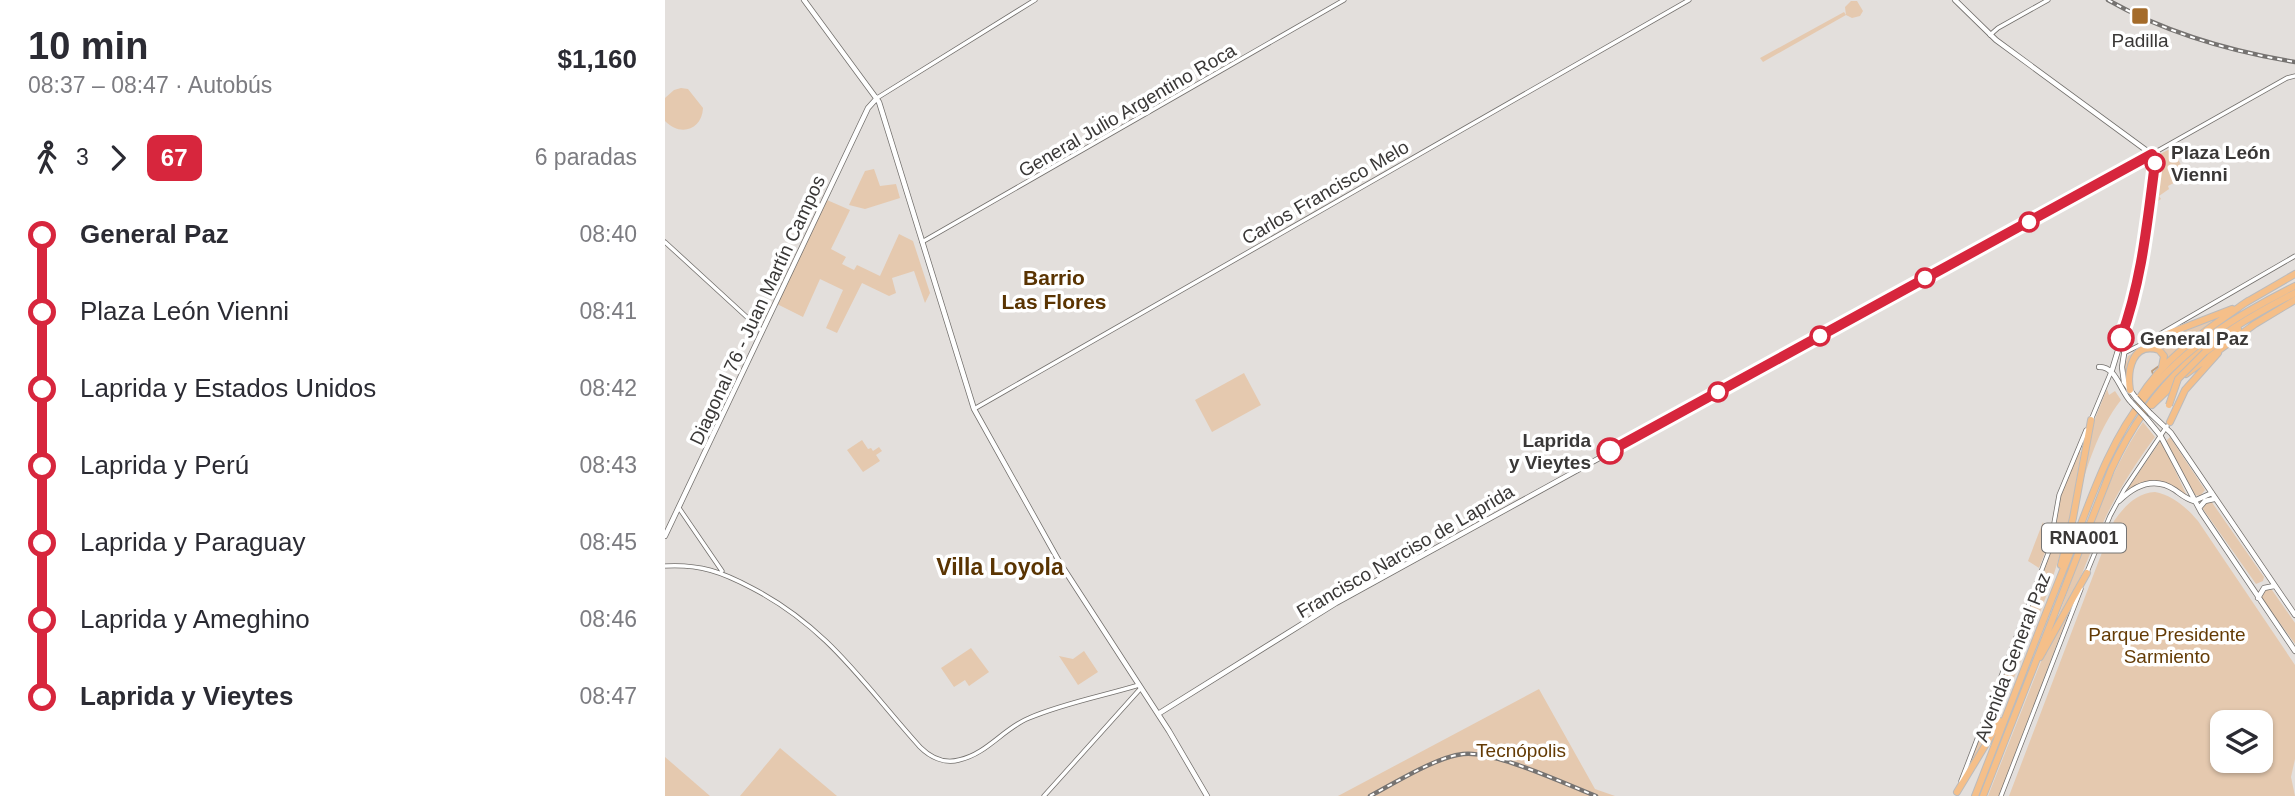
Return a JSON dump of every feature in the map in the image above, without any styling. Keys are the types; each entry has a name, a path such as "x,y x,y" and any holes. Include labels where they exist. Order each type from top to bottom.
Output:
{"highway":[{"path":"2123,430 2141,396 2160,370 2200,334 2295,272"},
{"name":"Avenida General Paz","path":"2146,415 2163,386 2198,352 2295,288"},
{"name":"Avenida General Paz","path":"1975,796 2105,464 2123,430 2147,395 2186,354 2226,324 2295,288"},
{"name":"Avenida General Paz","path":"1983,796 2123,444 2174,383 2228,343 2295,300"},
{"path":"2149,341 2248,302"},
{"path":"2168,425 2172,391 2182,373 2205,352 2274,304"},
{"path":"2168,425 2185,390 2228,343"},
{"path":"2130,390 2129,367 2141,351 2150,348 2161,351 2164,359 2160,370"},
{"path":"2053,596 2070,531 2091,420"},
{"path":"2033,667 2087,573"},
{"path":"1956,794 2013,698"}],"main road":[{"path":"804,0 877,98 974,409 1059,563 1158,714 1207,796"},
{"path":"1955,0 1990,35 2152,154 2155,163 2144,256 2131,310 2122,374"},
{"name":"Diagonal 76 - Juan Martín Campos","path":"665,536 868,108 877,98"},
{"name":"Francisco Narciso de Laprida","path":"1158,714 1336,603 2152,154"},
{"path":"2131,310 2114,351 2112,370 2121,391 2146,415 2168,425 2295,615"},
{"path":"2114,351 2124,353"},
{"path":"2114,351 2130,390 2160,435 2194,501 2295,652"},
{"path":"2112,370 2124,353"},
{"path":"2099,367 2112,370"},
{"path":"2119,501 2136,487 2154,483 2168,486 2194,501"},
{"path":"2194,501 2212,493"},
{"path":"2199,509 2205,501 2215,499"},
{"path":"2258,598 2264,588 2275,586"}],"street":[{"path":"877,98 1035,0"},
{"name":"General Julio Argentino Roca","path":"922,242 1344,0"},
{"name":"Carlos Francisco Melo","path":"974,409 1689,0"},
{"path":"1990,35 1997,28 2048,0"},
{"name":"Francisco Narciso de Laprida","path":"2152,154 2295,76"},
{"path":"665,242 762,331"},
{"path":"2124,353 2295,256"},
{"path":"1956,794 2049,551 2059,495 2112,370"},
{"name":"Avenida General Paz","path":"2001,796 2087,573 2119,501 2168,425"},
{"path":"678,508 723,573"},
{"path":"665,566 696,566 723,573 773,599 823,636 854,668 920,747 941,760 955,761 975,755 1030,718 1140,686"},
{"path":"1044,796 1140,686"}],"green space":[{"path":"1851,1 1857,1 1863,11 1860,16 1852,18 1846,15 1845,7"},
{"path":"1844,12 1846,15 1763,62 1760,58"},
{"path":"681,88 688,89 703,108 699,122 683,130 665,121 665,98"},
{"name":"Plaza León Vienni","path":"2172,148 2187,176 2168,186 2169,189 2159,196 2161,199 2155,203 2160,154"},
{"path":"874,169 880,186 896,184 900,198 865,209 849,205 865,171"},
{"path":"827,200 850,210 831,249 846,257 842,264 854,270 857,265 880,276 899,234 913,241 930,293 925,303 914,271 892,278 896,293 889,296 862,283 837,333 826,328 843,290 820,279 803,317 777,304"},
{"path":"2222,316 2188,338 2165,363 2162,349 2149,346 2143,349 2133,358 2125,376 2124,367 2128,356 2153,342"},
{"path":"1244,373 1261,405 1212,432 1195,400"},
{"path":"2107,389 2109,395 2115,391 2121,400 2099,437 2076,505 2092,426"},
{"path":"2143,422 2155,437 2113,502 2076,588 2056,622 2105,493"},
{"path":"2170,437 2205,490 2200,496 2195,495 2166,441"},
{"path":"862,440 868,449 873,451 879,447 882,451 876,455 880,461 863,472 847,450"},
{"path":"2161,440 2187,496 2157,483 2127,490"},
{"path":"2079,451 2081,452 2068,530 2049,589 1999,716 1966,774 2053,546 2061,495"},
{"name":"Parque Presidente Sarmiento","path":"2155,492 2173,499 2198,521 2295,665 2295,759 2291,777 2295,796 2009,796 2114,521 2131,502 2142,495"},
{"path":"2211,501 2264,577 2263,581 2256,584 2203,509 2204,504"},
{"path":"2043,522 2049,542 2039,568 2028,561"},
{"path":"2268,589 2272,590 2295,623 2295,644 2261,597"},
{"path":"2071,607 1999,796 1988,796 2042,659"},
{"path":"971,648 989,672 969,686 965,680 954,687 941,668"},
{"path":"1084,651 1098,672 1078,685 1059,656 1073,659"},
{"name":"Tecnópolis","path":"1539,689 1595,789 1615,796 1338,796"},
{"path":"780,748 837,796 740,796"},
{"path":"665,757 710,796 665,796"}],"waterway":[{"path":"2153,374 2152,371 2159,366"}],"railway":[{"path":"2108,0 2152,22 2199,39 2295,62"},
{"path":"1370,796 1428,765 1463,754 1476,754 1510,762 1596,796"}],"bus line":[{"name":"67","path":"1610,451 2152,154 2155,163 2143,263 2121,338"}],"place":[{"name":"Padilla","path":"2140,16"},
{"name":"Plaza León Vienni","path":"2155,163"},
{"name":"General Paz","path":"2121,338"},
{"name":"Laprida y Vieytes","path":"1610,451"}],"district":[{"name":"Barrio Las Flores","path":"1054,290"},
{"name":"Villa Loyola","path":"1000,567"}]}
